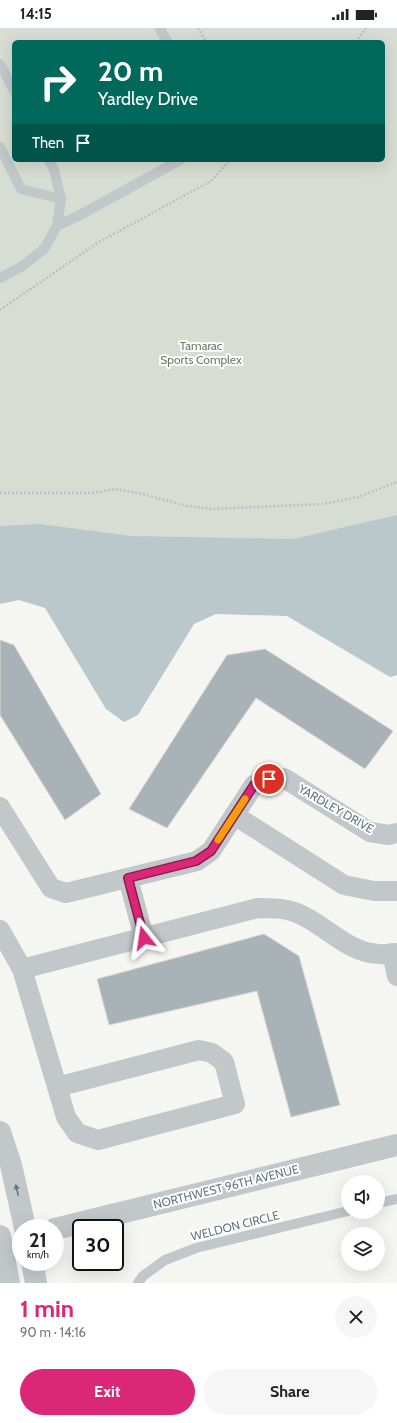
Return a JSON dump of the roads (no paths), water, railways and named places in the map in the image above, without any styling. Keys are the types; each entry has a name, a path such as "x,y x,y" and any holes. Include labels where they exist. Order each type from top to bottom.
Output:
{"street":[{"name":"YARDLEY DRIVE","path":"0,807 51,888 66,893 196,861 211,851 254,785 269,779 284,778 370,832 389,835 397,833"},
{"path":"234,816 344,885 374,891 397,890"},
{"path":"128,878 144,938"},
{"path":"22,969 258,908 279,908 298,913 350,946 378,954 394,953 397,976"},
{"path":"0,930 22,969 66,1117 77,1133 98,1140 235,1104 224,1062 212,1053 199,1050 57,1086"},
{"path":"0,1132 11,1165 23,1219"},
{"name":"NORTHWEST 96TH AVENUE","path":"64,1227 397,1145"},
{"path":"6,1240 9,1283"},
{"path":"34,1271 36,1283"}],"lane":[{"path":"160,28 166,40"},
{"path":"0,64 12,87"},
{"path":"0,147 21,190 61,199"},
{"path":"0,278 21,267 44,248 57,226 61,199 54,170 50,162"},
{"path":"57,226 176,162"},
{"path":"385,1202 397,1199"},
{"name":"WELDON CIRCLE","path":"138,1283 143,1276 165,1260 196,1248 341,1213"}],"park label":[{"name":"Tamarac Sports Complex","path":"201,353"}]}
